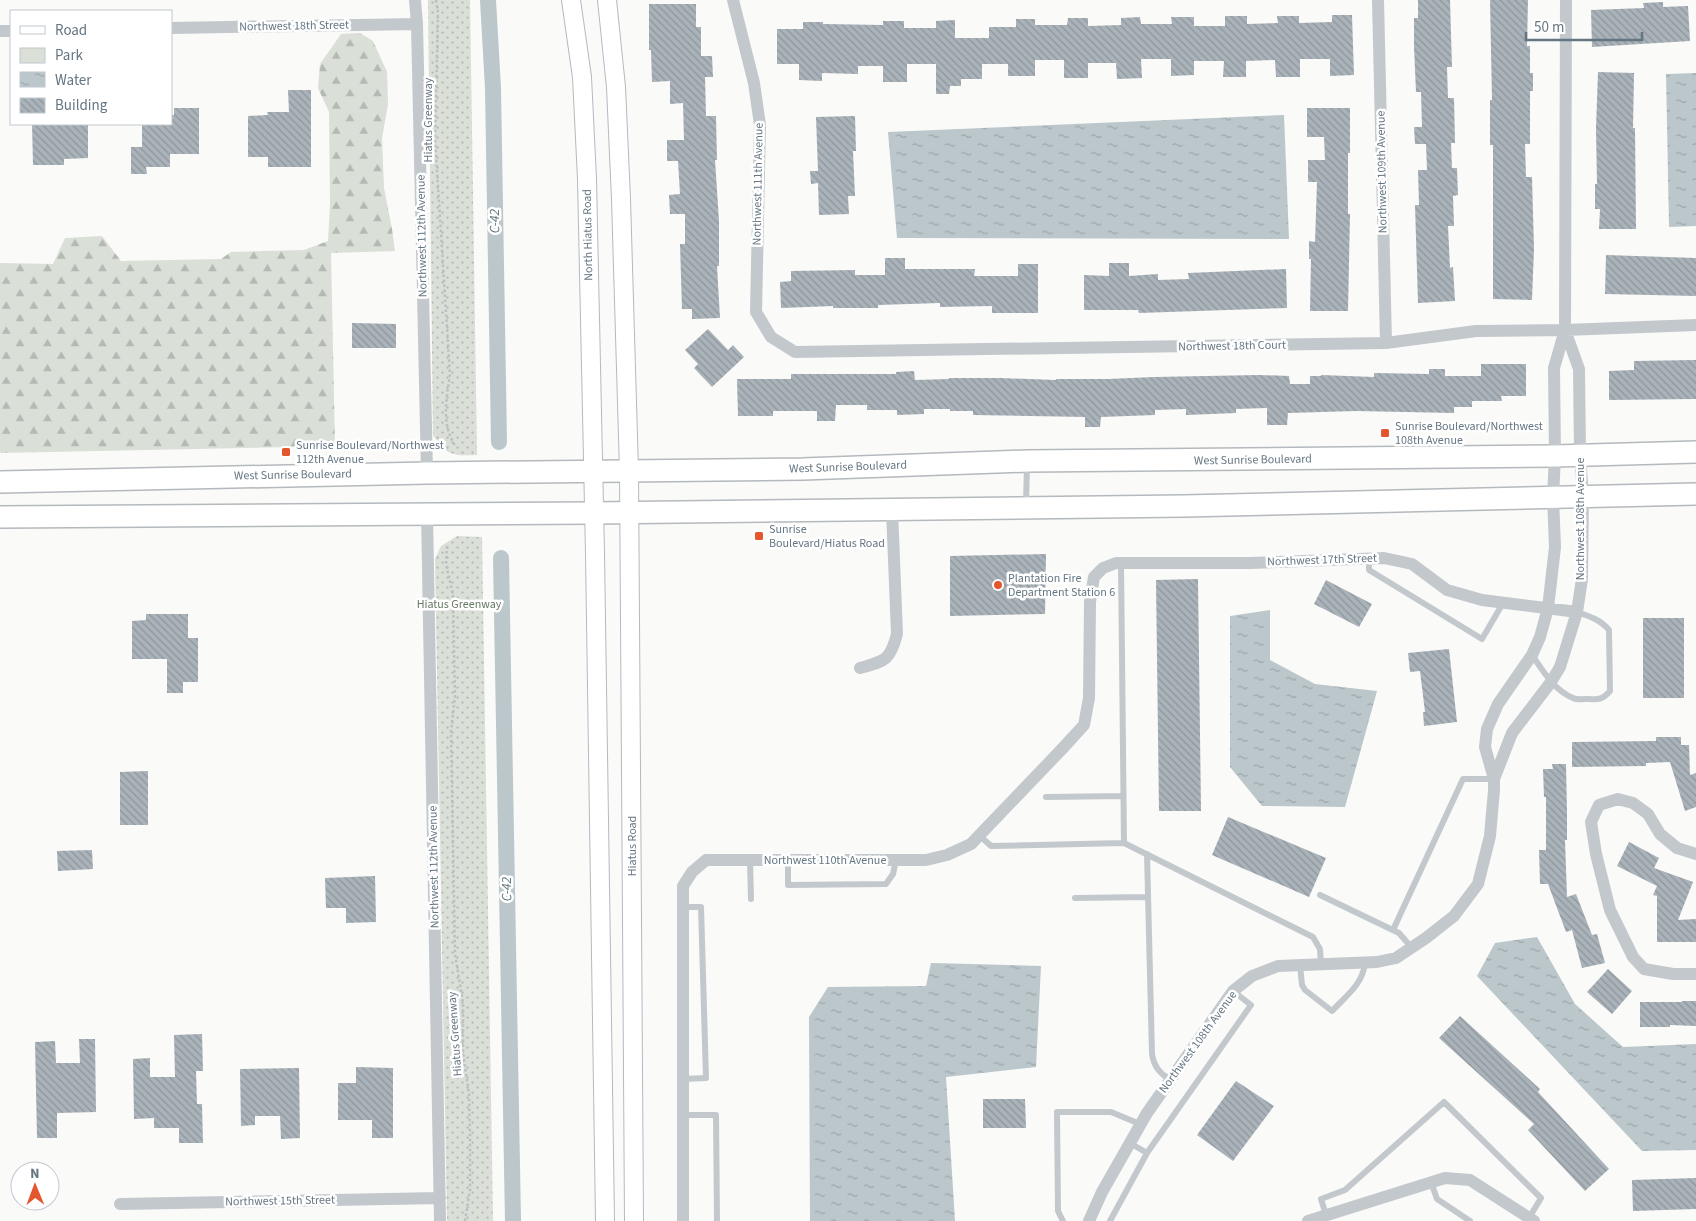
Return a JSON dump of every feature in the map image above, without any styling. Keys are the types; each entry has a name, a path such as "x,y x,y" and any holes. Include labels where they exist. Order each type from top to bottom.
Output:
{"highway":[{"name":"West Sunrise Boulevard","path":"0,482 427,472 803,468 1027,461 1555,456 1696,452"},
{"path":"0,517 892,510 1184,506 1696,494"}],"main road":[{"name":"North Hiatus Road","path":"571,0 582,77 593,471"},
{"path":"607,0 617,96 629,470"},
{"name":"Hiatus Road","path":"629,470 634,1221"},
{"path":"593,471 605,1221"}],"street":[{"name":"Northwest 112th Avenue","path":"415,0 427,472"},
{"name":"Northwest 111th Avenue","path":"733,0 754,83 760,125 756,312 771,338"},
{"name":"Northwest 109th Avenue","path":"1378,0 1386,344"},
{"name":"Northwest 108th Avenue","path":"1089,1221 1102,1192 1140,1124 1234,991 1252,976 1278,966 1365,963 1396,958 1454,916 1478,884 1490,836 1494,790 1494,779 1485,746 1487,729 1498,704 1532,655 1540,637 1548,608 1555,547 1553,497 1555,456 1554,368 1565,330 1566,0"},
{"name":"Northwest 18th Street","path":"172,28 417,24"},
{"name":"Northwest 18th Court","path":"771,338 794,352 1386,344 1476,331 1696,325"},
{"name":"Northwest 108th Avenue","path":"1494,779 1512,733 1551,682 1560,667 1577,612 1582,579 1583,496 1580,455 1579,369 1565,330"},
{"path":"860,668 884,661 893,650 897,634 892,510"},
{"name":"Northwest 112th Avenue","path":"427,514 440,1221"},
{"name":"Northwest 17th Street","path":"1118,563 1250,563 1384,558 1412,564 1447,590 1482,600 1577,612"},
{"name":"Northwest 110th Avenue","path":"683,1221 682,886 692,872 706,860 926,860 947,855 971,844 1084,725 1089,698 1090,602 1094,577 1103,568 1118,563"},
{"path":"1696,854 1677,848 1660,834 1648,814 1633,803 1618,799 1599,805 1592,822 1596,854 1610,910 1633,957 1644,969 1673,974 1696,974"},
{"path":"1308,1221 1445,1178 1470,1180 1531,1220"},
{"name":"Northwest 15th Street","path":"120,1204 440,1198"}],"lane":[{"path":"1026,508 1027,461"},
{"path":"1369,558 1369,570 1482,639 1502,603"},
{"path":"1118,563 1124,843"},
{"path":"1532,655 1551,682 1559,690 1574,699 1600,700 1610,691 1609,630 1605,625 1591,617 1577,612"},
{"path":"1393,930 1463,779 1494,779"},
{"path":"1046,797 1123,796"},
{"path":"979,835 991,846 1124,843 1313,937 1320,949 1321,964"},
{"path":"1147,854 1152,1054 1153,1063 1157,1069 1170,1080"},
{"path":"750,860 751,899"},
{"path":"788,860 788,885 886,884 894,874 896,860"},
{"path":"1320,895 1399,933 1412,948"},
{"path":"1075,898 1148,897"},
{"path":"683,907 701,907 706,1078 683,1079"},
{"path":"1300,965 1302,985 1305,990 1332,1011 1359,983 1364,973 1365,963"},
{"path":"1110,1221 1146,1153 1251,1005 1234,991"},
{"path":"1326,1215 1321,1200 1345,1190 1444,1102 1541,1198 1531,1220"},
{"path":"1063,1221 1058,1211 1057,1112 1111,1112 1140,1124"},
{"path":"683,1115 716,1115 717,1221"},
{"path":"1130,1143 1146,1153"},
{"path":"1432,1182 1437,1199 1470,1221"}],"path":[{"name":"Hiatus Greenway","path":"436,0 438,13 435,139 450,376 445,406 446,426 450,438 456,447"},
{"name":"Hiatus Greenway","path":"447,546 446,565 453,594 455,697 451,731 454,954 463,1003 464,1053 469,1094 470,1190 465,1221"}],"green space":[{"path":"428,0 470,0 477,455 457,455 447,451 433,435"},
{"path":"360,33 373,41 387,72 388,104 382,138 384,188 395,251 331,253 335,446 0,453 0,263 53,264 65,238 102,236 121,261 221,259 231,252 304,250 328,241 330,205 329,112 318,88 320,64 341,34"},
{"name":"Hiatus Greenway","path":"457,536 482,537 493,1221 447,1221 435,559 441,546"}],"water":[{"path":"1696,73 1696,226 1669,227 1666,74"},
{"path":"1284,115 1289,239 897,238 888,132"},
{"path":"1270,610 1270,660 1315,684 1377,691 1345,807 1262,806 1230,767 1230,616"},
{"path":"1537,937 1575,1004 1623,1047 1696,1044 1696,1150 1642,1151 1477,976 1495,943"},
{"path":"931,963 1041,966 1036,1067 946,1077 955,1221 810,1221 809,1017 828,987 926,986"}],"building":[{"path":"1418,0 1450,0 1452,67 1447,67 1448,98 1454,98 1455,143 1451,143 1452,168 1457,168 1458,195 1453,196 1454,226 1448,226 1450,268 1453,267 1455,301 1418,303 1415,205 1419,205 1418,170 1427,170 1426,144 1415,144 1414,127 1422,127 1421,92 1416,92 1414,47 1414,18 1418,18"},
{"path":"1490,0 1528,0 1527,46 1530,46 1530,73 1533,73 1533,91 1530,91 1530,144 1525,144 1526,177 1532,177 1534,249 1532,300 1493,299 1493,145 1490,145 1490,100 1492,100"},
{"path":"1663,2 1663,7 1688,6 1690,41 1592,47 1591,10 1644,8 1643,3"},
{"path":"649,4 696,4 696,27 701,27 701,56 712,56 713,77 705,77 706,116 716,116 717,160 715,160 719,221 719,266 717,266 720,318 692,319 692,309 682,309 680,244 685,244 685,214 670,214 669,195 680,194 678,161 667,161 667,140 684,140 683,103 670,104 670,81 652,82 651,50 649,50"},
{"path":"1332,15 1352,15 1354,75 1330,76 1330,59 1300,59 1300,77 1276,77 1275,60 1246,61 1246,77 1223,77 1224,61 1194,61 1194,75 1171,76 1171,59 1141,59 1142,78 1117,79 1116,63 1088,63 1088,78 1064,78 1064,60 1035,60 1035,76 1008,76 1008,64 982,64 982,79 961,79 961,86 950,86 949,94 936,94 936,64 907,64 907,82 883,82 883,66 858,66 858,74 822,73 822,81 799,80 799,64 777,64 777,29 803,29 803,22 883,25 883,21 904,21 904,28 936,28 936,21 955,20 955,38 989,38 989,27 1016,27 1016,19 1035,19 1035,25 1067,25 1068,18 1088,18 1088,26 1121,25 1121,18 1140,17 1141,24 1172,24 1171,17 1194,17 1194,26 1225,26 1225,16 1247,16 1247,24 1278,23 1277,16 1299,16 1299,23 1332,22"},
{"path":"1598,72 1634,73 1633,128 1635,128 1636,229 1599,229 1600,209 1595,209"},
{"path":"288,90 311,90 311,167 268,167 268,157 248,157 248,116 268,115 267,112 289,112"},
{"path":"174,108 199,108 199,154 170,154 170,167 146,167 147,174 131,174 131,147 142,147 142,125 172,125 172,115 174,115"},
{"path":"1307,108 1350,108 1350,153 1348,153 1348,214 1350,214 1348,311 1310,311 1311,259 1309,259 1309,241 1315,242 1317,182 1308,182 1308,160 1325,160 1324,137 1307,137"},
{"path":"855,116 856,151 853,151 855,196 848,196 849,214 819,215 818,183 811,184 810,171 818,171 816,117"},
{"path":"32,125 88,125 88,158 64,159 64,165 33,165"},
{"path":"1606,255 1696,258 1696,296 1605,294"},
{"path":"885,258 905,258 905,269 975,269 974,276 1018,276 1018,264 1038,264 1038,313 992,313 992,306 940,307 940,303 878,305 878,308 833,308 833,306 781,308 780,282 791,281 791,271 855,270 855,275 885,275"},
{"path":"1109,263 1129,263 1129,276 1158,274 1158,280 1189,279 1188,273 1286,269 1287,308 1139,313 1138,310 1084,310 1084,275 1109,276"},
{"path":"352,323 396,324 396,348 352,348"},
{"path":"708,329 728,350 733,345 744,357 712,387 694,368 698,364 685,350"},
{"path":"1696,360 1696,399 1609,400 1609,371 1634,370 1634,361"},
{"path":"1481,364 1526,364 1526,396 1501,396 1502,401 1472,401 1472,407 1454,407 1454,413 1356,411 1288,413 1287,425 1267,425 1267,408 1236,409 1236,413 1186,415 1186,409 1155,410 1155,415 1101,417 1100,427 1085,427 1085,417 973,415 973,411 950,411 950,409 924,409 924,414 897,415 897,410 867,410 867,405 836,405 835,421 817,421 817,411 773,411 773,416 738,416 737,379 791,379 791,374 896,374 896,372 914,371 915,380 1000,378 1056,380 1259,375 1289,376 1290,384 1310,384 1310,376 1374,377 1374,373 1429,374 1429,369 1445,369 1445,376 1481,376"},
{"name":"Plantation Fire Department Station 6","path":"1046,554 1045,614 950,616 950,556"},
{"path":"1198,579 1201,811 1159,811 1156,580"},
{"path":"1326,580 1372,604 1359,627 1314,604"},
{"path":"146,614 188,614 188,638 198,638 198,682 183,682 183,693 167,693 167,659 132,659 132,621 146,620"},
{"path":"1643,618 1684,618 1684,698 1643,698"},
{"path":"1449,649 1457,722 1424,726 1423,712 1425,712 1420,671 1410,672 1408,653"},
{"path":"1656,737 1681,737 1681,745 1689,745 1690,775 1696,773 1696,807 1685,811 1670,762 1646,763 1646,766 1572,767 1572,742 1656,741"},
{"path":"1552,764 1566,764 1567,840 1565,840 1567,897 1576,894 1592,935 1597,934 1605,963 1582,968 1572,930 1566,932 1548,884 1540,884 1539,850 1546,850 1546,797 1544,797 1543,769 1553,769"},
{"path":"148,771 148,825 120,825 120,772"},
{"path":"1228,817 1326,858 1309,897 1212,855"},
{"path":"1629,842 1659,858 1654,868 1693,882 1678,920 1696,919 1696,942 1657,942 1657,896 1653,895 1657,886 1617,866"},
{"path":"92,850 93,869 58,871 57,851"},
{"path":"375,876 376,922 346,923 346,908 326,908 325,878"},
{"path":"1608,969 1632,991 1612,1014 1587,992"},
{"path":"1696,1001 1696,1026 1640,1027 1640,1002"},
{"path":"1460,1016 1540,1089 1538,1092 1609,1169 1585,1191 1528,1130 1534,1124 1439,1038"},
{"path":"202,1034 203,1071 196,1071 197,1104 202,1104 203,1143 179,1143 179,1128 154,1128 154,1118 134,1119 133,1059 150,1058 150,1077 175,1077 174,1035"},
{"path":"79,1039 95,1039 96,1112 57,1113 57,1138 37,1138 35,1042 55,1041 56,1063 80,1063"},
{"path":"356,1067 393,1068 393,1138 372,1138 372,1120 338,1120 338,1083 356,1083"},
{"path":"299,1068 300,1138 281,1139 280,1116 255,1116 255,1125 241,1126 240,1069"},
{"path":"1236,1081 1274,1106 1233,1161 1197,1135"},
{"path":"983,1099 1025,1099 1026,1128 983,1128"},
{"path":"1696,1178 1696,1209 1633,1211 1632,1180"}],"waterway":[{"name":"C-42","path":"488,0 493,88 499,442"},
{"name":"C-42","path":"501,558 513,1221"}],"place":[{"name":"Sunrise Boulevard/Northwest 108th Avenue","path":"1385,433"},
{"name":"Sunrise Boulevard/Northwest 112th Avenue","path":"286,452"},
{"name":"Sunrise Boulevard/Hiatus Road","path":"759,536"},
{"name":"Plantation Fire Department Station 6","path":"998,585"}]}
